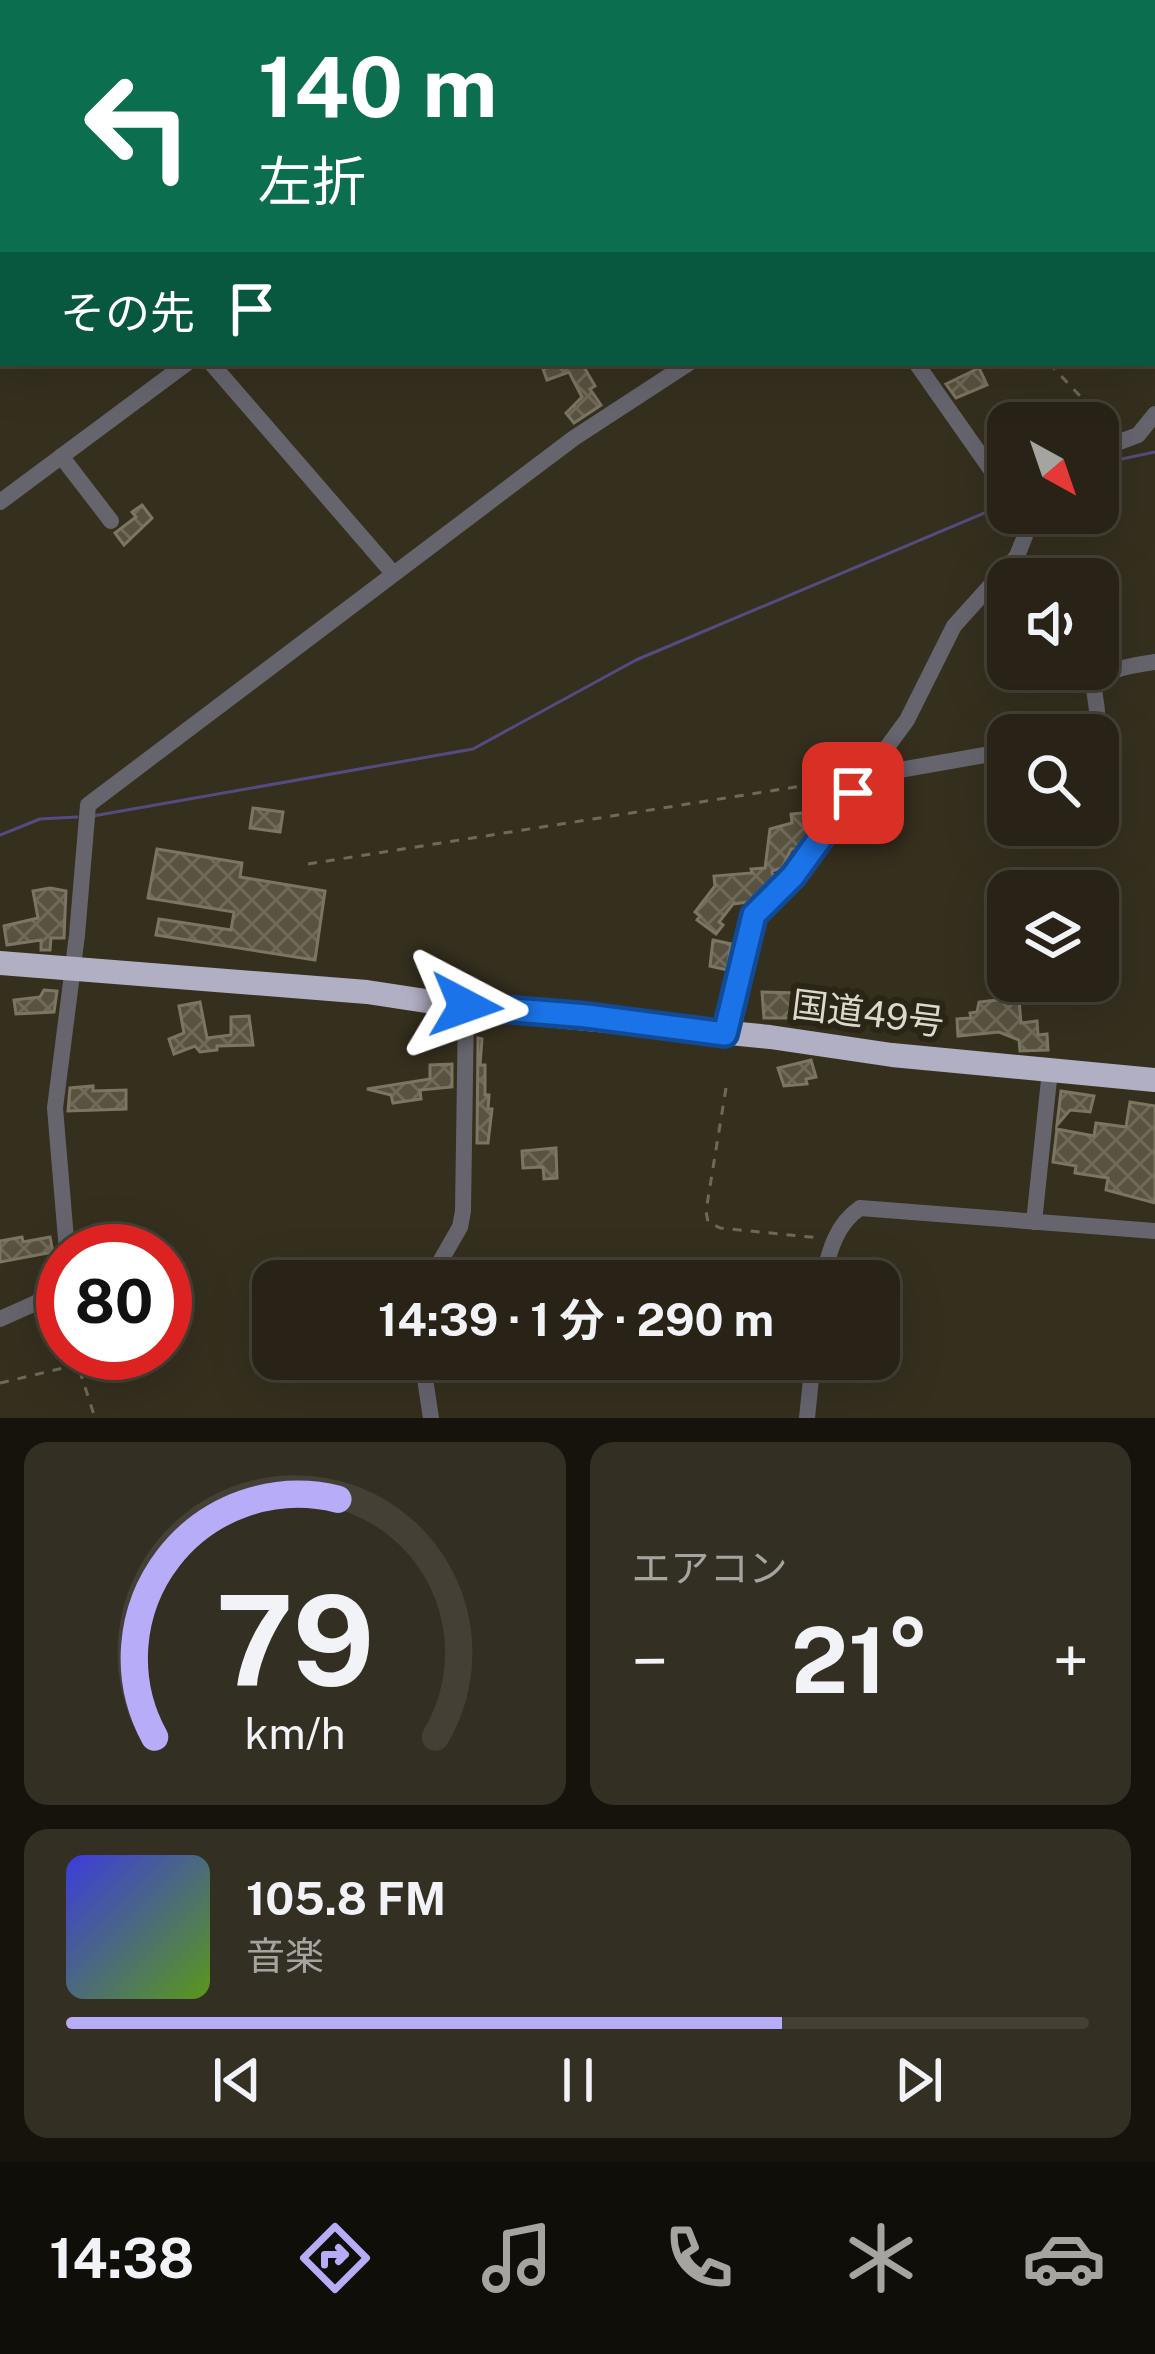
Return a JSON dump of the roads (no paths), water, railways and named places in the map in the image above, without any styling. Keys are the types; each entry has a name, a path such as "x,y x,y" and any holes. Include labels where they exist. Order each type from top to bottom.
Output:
{"highway":[{"name":"国道49号","path":"0,963 368,992 1155,1079"}],"street":[{"path":"0,502 183,366"},
{"path":"214,366 392,572"},
{"path":"65,1224 55,1108 86,808 574,437 684,366"},
{"path":"918,366 987,462"},
{"path":"1138,435 1155,414"},
{"path":"61,456 111,521"},
{"path":"725,1034 754,915 793,876 907,721 954,626 1017,556 1025,534"},
{"path":"1096,714 1094,687 1103,674 1155,662"},
{"path":"866,776 987,755"},
{"path":"441,1260 460,1227 466,1006"},
{"path":"1034,1222 1050,1070"},
{"path":"828,1260 832,1244 853,1213 867,1208 1155,1231"},
{"path":"0,1319 36,1303"},
{"path":"425,1380 430,1418"},
{"path":"807,1418 811,1380"}],"waterway":[{"path":"1119,460 1155,452"},
{"path":"93,816 473,749 636,660 987,512"},
{"path":"0,835 40,819 77,817"}]}
